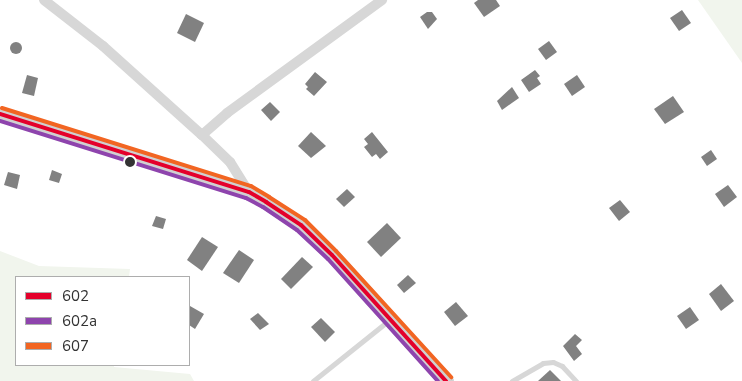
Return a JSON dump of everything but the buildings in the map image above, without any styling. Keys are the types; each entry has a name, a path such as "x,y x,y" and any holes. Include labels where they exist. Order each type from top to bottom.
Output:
{"main road":[{"path":"0,114 249,192 301,225 332,255 446,381"}],"street":[{"path":"44,0 102,46 202,135 230,162 249,192"},
{"path":"202,135 227,113 382,0"}],"lane":[{"path":"313,381 390,319"},
{"path":"512,381 543,363 553,362 562,366 576,381"}],"shaded area":[{"path":"698,0 742,0 742,63"},
{"path":"0,251 39,266 130,269 129,276 15,276 15,366 114,366 190,374 194,381 0,381"}],"transit line":[{"name":"607","path":"2,108 251,186 305,220 336,251 451,377"},
{"name":"602","path":"0,114 249,192 266,202 301,225 332,255 446,381"},
{"name":"602а","path":"0,121 246,198 263,207 297,230 328,259 438,381"}]}
